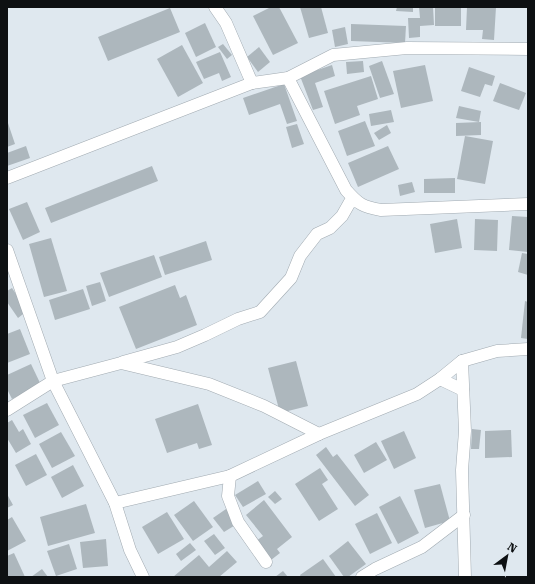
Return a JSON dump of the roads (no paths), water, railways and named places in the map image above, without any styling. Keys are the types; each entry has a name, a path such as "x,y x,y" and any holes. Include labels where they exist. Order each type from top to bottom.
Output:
{"street":[{"path":"215,7 226,23 252,83"},
{"path":"7,178 252,83 288,78 333,55 373,50 407,48 528,49"},
{"path":"288,78 346,190 355,201 368,207 381,210 528,204"},
{"path":"7,410 53,381 177,347 205,336 238,319 260,312 291,278 300,256 317,234 330,228 342,216 350,202 355,201"},
{"path":"7,250 53,381 115,503 130,550 143,577"},
{"path":"115,503 230,476 319,434 417,394 440,379 462,361 497,351 528,349"},
{"path":"462,361 465,431 462,470 465,577"},
{"path":"121,363 209,384 264,406 319,434"},
{"path":"440,379 463,390"},
{"path":"230,476 228,496 238,522 266,562"},
{"path":"362,577 375,569 422,547 464,515"}]}
